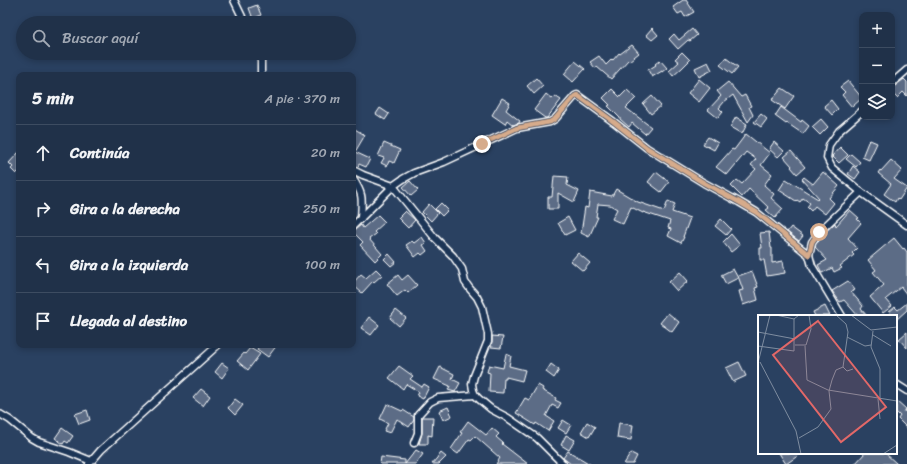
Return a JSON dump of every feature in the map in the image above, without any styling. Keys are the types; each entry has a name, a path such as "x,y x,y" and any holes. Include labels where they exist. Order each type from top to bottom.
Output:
{"street":[{"path":"234,0 242,16"},
{"path":"261,60 261,72"},
{"path":"895,80 907,70"},
{"path":"356,223 393,186 403,179 414,173 444,162 517,128 550,122 555,119 577,95 647,148 704,183 756,212 809,255"},
{"path":"859,114 829,145 826,158 832,168 861,192 907,224"},
{"path":"356,172 393,186 434,238 453,256 462,269 465,282 477,297 482,307 488,340 472,384 475,395 491,409 508,418 537,438 563,464"},
{"path":"356,183 362,197 361,218"},
{"path":"841,315 812,266 809,255 812,242 819,232 861,192"},
{"path":"0,414 39,442 69,452 90,463 101,450 215,348"},
{"path":"897,385 907,391"},
{"path":"414,443 418,434 418,415 430,402 438,398 475,395"}],"building":[{"path":"683,0 686,0 694,12 685,17 682,12 678,14 673,7"},
{"path":"257,5 261,15 252,16 249,8"},
{"path":"652,28 658,35 652,40 646,35"},
{"path":"692,29 697,35 690,41 688,40 678,49 669,39 674,34 679,40"},
{"path":"632,45 639,53 629,61 628,60 611,79 597,67 595,68 590,62 599,56 606,65 619,53 620,54"},
{"path":"682,52 690,60 673,76 669,71 679,62 675,59"},
{"path":"726,58 738,67 732,74 720,65"},
{"path":"660,60 667,68 652,77 648,70 656,65 655,64"},
{"path":"575,61 585,69 573,82 564,74"},
{"path":"708,62 712,70 699,77 695,68"},
{"path":"536,78 543,86 534,94 527,86"},
{"path":"699,79 710,88 699,102 688,93"},
{"path":"904,79 907,82 907,96 903,92 897,98 895,96 895,86"},
{"path":"848,81 859,94 859,101 852,107 842,95 845,92 840,87"},
{"path":"728,82 741,97 745,95 751,106 749,107 753,115 748,122 733,95 719,108 723,112 718,118 708,110 721,96 717,91"},
{"path":"782,88 794,96 785,109 772,100"},
{"path":"612,89 620,97 627,90 636,98 626,108 651,127 645,134 632,123 629,127 608,106 610,105 603,98"},
{"path":"546,94 552,99 555,96 561,100 547,118 545,118 534,110"},
{"path":"652,96 661,106 651,114 643,104"},
{"path":"502,98 510,103 506,110 520,121 519,123 513,125 507,120 505,124 492,115"},
{"path":"831,100 838,109 832,115 824,106"},
{"path":"781,107 809,126 803,134 775,116"},
{"path":"380,108 389,114 385,120 376,114"},
{"path":"761,114 767,119 761,127 754,122"},
{"path":"736,117 747,124 742,134 730,127"},
{"path":"821,119 828,127 820,135 812,127"},
{"path":"356,130 365,135 356,150"},
{"path":"746,134 770,153 761,165 772,174 764,185 774,194 771,198 783,209 775,218 766,210 769,208 749,189 742,197 731,186 737,180 742,184 756,169 751,165 756,159 746,152 727,175 716,167 732,149 734,150"},
{"path":"708,137 718,143 714,150 703,144"},
{"path":"870,140 877,143 869,160 862,157"},
{"path":"774,142 784,151 778,157 769,149"},
{"path":"384,143 400,150 394,163 389,161 387,166 381,163 384,158 378,156"},
{"path":"840,147 848,155 839,163 832,156"},
{"path":"791,151 805,167 797,174 784,157"},
{"path":"356,152 370,159 366,167 359,164 358,167 356,166"},
{"path":"851,154 860,162 856,167 846,159"},
{"path":"16,155 16,174 11,169 13,167 9,163"},
{"path":"891,160 902,170 894,179 907,188 899,200 897,198 895,202 884,194 891,184 878,173"},
{"path":"853,166 860,172 855,179 848,174"},
{"path":"656,172 669,182 661,192 648,182"},
{"path":"823,172 839,186 829,198 834,203 825,214 815,206 811,211 807,207 810,203 803,198 800,202 797,200 796,201 779,190 786,179 818,199 819,198 802,179 804,177 813,184"},
{"path":"554,176 568,177 567,185 579,191 574,202 558,193 558,209 548,209 548,197 552,197"},
{"path":"410,181 418,190 411,196 403,187"},
{"path":"616,189 638,202 664,211 668,201 675,204 672,212 690,218 681,243 668,236 671,229 668,228 670,221 643,213 631,207 623,224 612,219 617,209 610,205 598,204 596,217 598,217 589,237 581,233 585,207 588,208 590,192 612,196"},
{"path":"441,203 448,210 442,216 435,209"},
{"path":"429,204 438,213 431,221 422,212"},
{"path":"850,210 859,218 857,219 861,223 848,238 857,248 852,253 854,255 840,266 842,268 834,272 832,268 822,273 818,265 827,260 815,247 816,244 823,234 835,223 836,226"},
{"path":"405,211 415,220 408,228 398,218"},
{"path":"378,215 385,222 374,232 376,234 369,239 382,254 375,261 360,245 363,242 356,235 356,229 361,225 363,228"},
{"path":"568,217 575,230 565,235 558,223"},
{"path":"721,219 731,229 726,235 715,226"},
{"path":"791,227 803,236 799,241 787,232"},
{"path":"769,232 772,248 772,263 783,261 785,273 767,276 764,260 760,260 760,248 762,248 760,233"},
{"path":"731,234 740,245 731,252 723,242"},
{"path":"422,237 426,243 423,245 427,251 422,255 420,253 415,257 406,245 412,241 414,243"},
{"path":"894,238 907,252 907,295 901,287 886,299 892,306 883,313 870,297 884,285 873,272 876,270 868,260"},
{"path":"578,253 590,263 583,271 571,261"},
{"path":"389,254 396,262 391,266 384,259"},
{"path":"376,269 382,275 374,282 373,281 362,293 356,288 356,280 361,274 366,278"},
{"path":"733,269 738,278 726,284 721,275"},
{"path":"752,271 758,287 755,288 758,300 743,305 739,291 743,290 738,276"},
{"path":"680,272 688,281 677,291 669,282"},
{"path":"398,275 402,280 408,275 417,285 408,293 405,290 397,296 387,284"},
{"path":"848,281 855,290 851,292 863,306 861,309 866,315 857,315 844,300 840,302 832,291"},
{"path":"907,303 907,310 897,319 897,315 892,315 889,312 895,307 898,310"},
{"path":"825,306 830,315 814,315 813,312"},
{"path":"396,310 406,318 399,326 390,318"},
{"path":"668,313 679,322 672,332 660,323"},
{"path":"369,317 379,325 371,335 361,328"},
{"path":"907,332 907,348 899,339"},
{"path":"492,336 503,337 501,348 491,347"},
{"path":"250,348 260,354 248,370 237,361"},
{"path":"258,348 275,348 268,357 257,349"},
{"path":"506,354 511,356 509,366 525,370 522,381 506,377 506,379 504,379 503,393 489,392 490,373 487,372 489,365 503,368"},
{"path":"739,362 746,376 733,382 726,368"},
{"path":"222,363 229,368 222,378 215,372"},
{"path":"551,364 559,370 554,378 546,372"},
{"path":"399,366 413,376 410,379 422,387 424,384 429,387 423,399 417,396 419,392 406,384 403,389 389,378"},
{"path":"440,367 454,374 452,379 460,383 455,392 448,390 450,386 434,379"},
{"path":"538,385 543,388 542,390 556,398 555,400 561,403 558,408 552,405 546,416 554,421 548,431 516,413 525,398 529,400"},
{"path":"201,389 210,396 203,406 193,398"},
{"path":"235,399 243,405 235,415 228,408"},
{"path":"897,401 906,409 904,412 907,409 907,428 898,419 900,416 897,413"},
{"path":"387,404 402,411 403,410 414,417 414,420 409,427 397,419 390,433 384,431 388,423 380,419"},
{"path":"448,407 452,416 443,420 439,411"},
{"path":"87,410 90,420 79,424 75,414"},
{"path":"422,417 433,417 432,436 428,435 428,444 419,444 422,433"},
{"path":"563,420 571,425 566,433 558,428"},
{"path":"468,421 486,435 492,428 499,434 496,437 503,443 502,444 528,464 496,464 500,458 475,436 471,440 469,439 458,454 451,449"},
{"path":"587,422 595,427 589,437 581,432"},
{"path":"619,423 633,425 631,440 617,438"},
{"path":"62,428 73,436 68,443 65,441 63,444 55,438"},
{"path":"566,435 575,440 569,450 561,445"},
{"path":"416,450 423,454 416,464 405,464"},
{"path":"568,451 590,464 571,464 563,458"},
{"path":"441,453 446,457 439,464 432,464"},
{"path":"631,453 637,456 633,464 624,464"},
{"path":"780,454 801,454 786,464"},
{"path":"864,454 886,454 897,464 855,464"},
{"path":"381,457 405,460 405,464 380,464"}],"route":[{"path":"482,144 517,128 550,122 555,119 575,96 579,95 647,148 704,183 756,212 809,255 812,242 819,232"}]}
